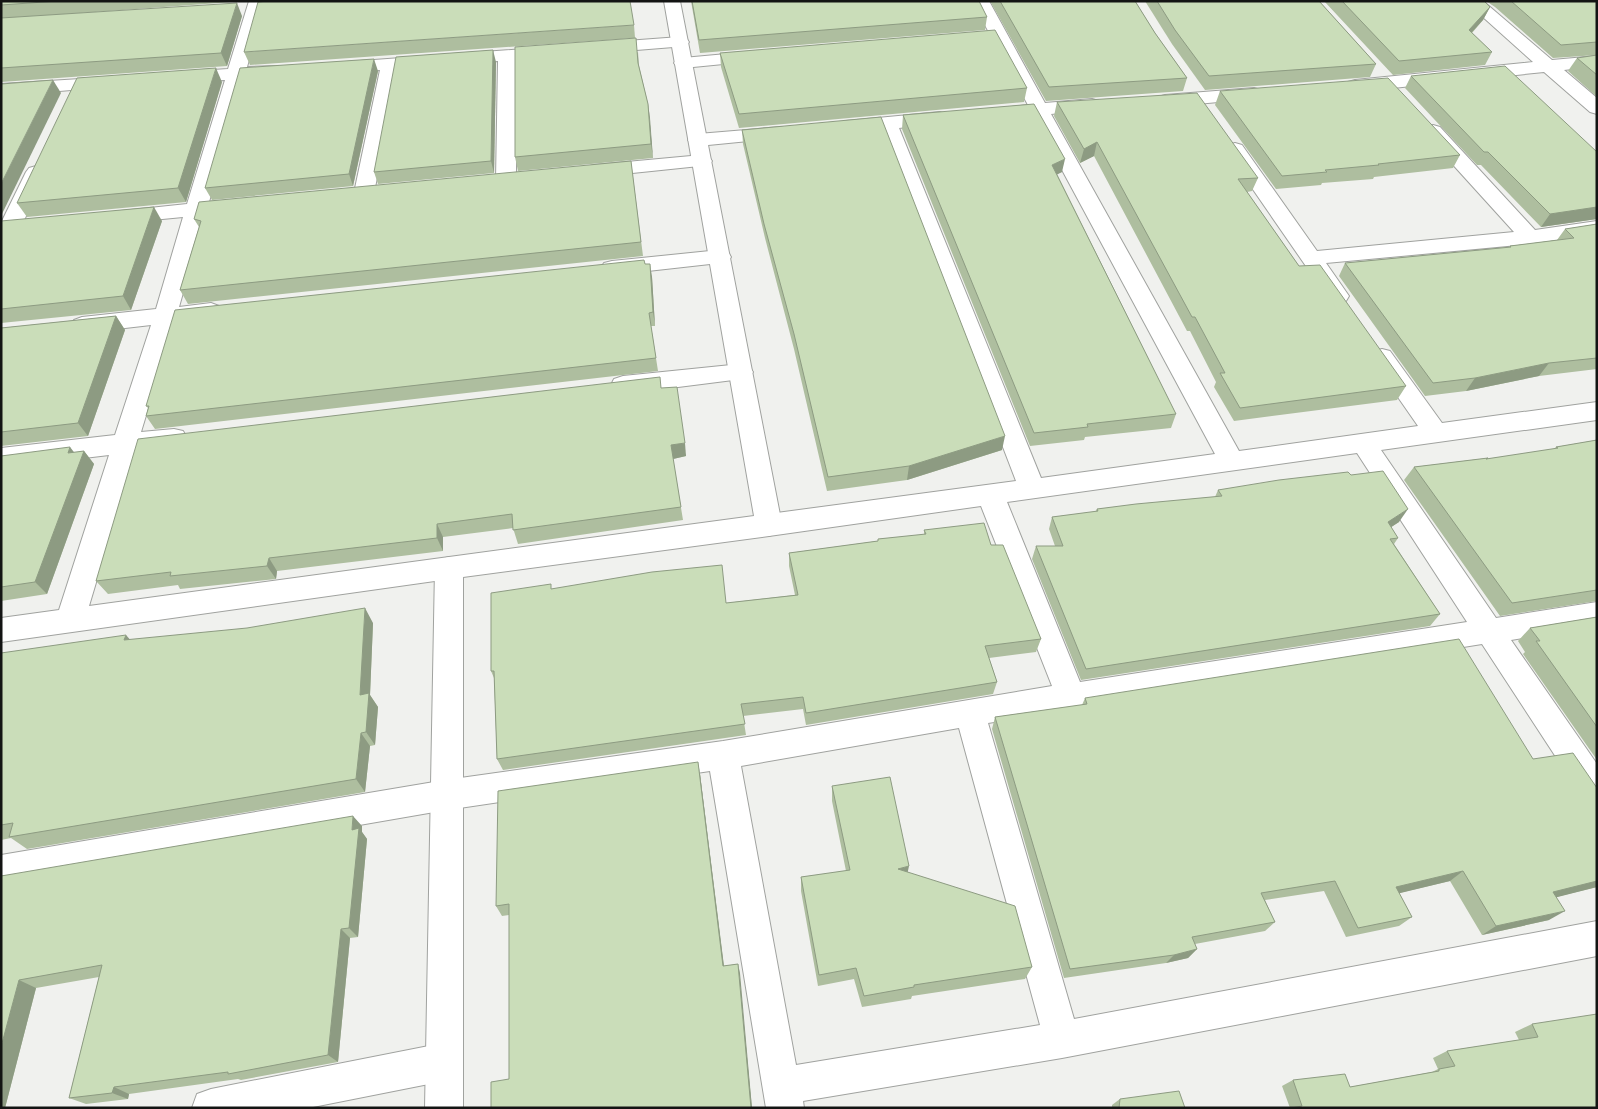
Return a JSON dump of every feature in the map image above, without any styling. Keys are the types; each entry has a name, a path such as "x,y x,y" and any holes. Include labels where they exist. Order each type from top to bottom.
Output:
{"street":[{"path":"672,1 769,525"},
{"path":"980,1 989,37 1040,109 1232,461"},
{"path":"1473,1 1597,108"},
{"path":"70,620 165,316 255,7"},
{"path":"584,49 772,55"},
{"path":"323,68 565,51"},
{"path":"506,180 507,55"},
{"path":"1334,88 1382,76 1549,66 1597,61"},
{"path":"364,193 390,63"},
{"path":"167,78 294,70"},
{"path":"1382,76 1402,98"},
{"path":"1,90 127,81"},
{"path":"69,102 77,84"},
{"path":"1143,102 1206,106 1268,93"},
{"path":"983,114 1106,104"},
{"path":"1206,106 1351,314"},
{"path":"831,128 955,117"},
{"path":"1422,120 1530,237"},
{"path":"888,123 1032,488"},
{"path":"575,173 803,131"},
{"path":"13,227 44,156"},
{"path":"98,219 251,204"},
{"path":"1311,258 1530,237 1597,227"},
{"path":"591,271 720,257"},
{"path":"59,327 234,308"},
{"path":"1368,338 1436,433"},
{"path":"603,388 741,372"},
{"path":"1,630 1597,411"},
{"path":"1,458 192,436"},
{"path":"1363,443 1597,792"},
{"path":"990,494 1071,697"},
{"path":"444,1108 450,568"},
{"path":"1,871 446,795 723,755 970,712 1597,614"},
{"path":"970,712 1062,1040"},
{"path":"723,755 783,1097 1062,1040 1597,938"},
{"path":"211,1108 444,1062"}],"building":[{"path":"1,1 58,1 1,5"},
{"path":"630,1 634,25 244,52 258,2"},
{"path":"692,1 979,1 987,17 699,40"},
{"path":"1000,1 1135,1 1187,78 1049,87"},
{"path":"1157,1 1319,1 1376,64 1209,76 1175,30"},
{"path":"1342,1 1484,1 1490,7 1469,30 1492,52 1399,61"},
{"path":"1511,1 1597,1 1597,42 1561,45"},
{"path":"237,3 221,53 1,68 1,18"},
{"path":"995,30 1027,88 739,114 720,53"},
{"path":"636,38 638,63 648,104 651,144 515,157 515,47"},
{"path":"493,50 491,161 374,172 396,57"},
{"path":"1597,55 1597,75 1577,58"},
{"path":"374,59 349,174 205,188 240,68"},
{"path":"1505,66 1597,152 1597,207 1550,214 1488,152 1484,152 1411,76"},
{"path":"216,68 178,188 17,203 77,78"},
{"path":"1388,78 1460,155 1282,176 1220,91"},
{"path":"53,80 1,184 1,84"},
{"path":"1197,93 1258,178 1238,179 1299,266 1320,265 1406,386 1240,408 1220,373 1225,373 1195,317 1192,317 1097,142 1084,149 1057,102"},
{"path":"1034,104 1065,159 1052,165 1176,414 1087,424 1088,427 1034,433 903,115"},
{"path":"881,117 1005,436 909,466 828,477 742,130"},
{"path":"631,161 641,242 180,290 201,221 194,219 199,202"},
{"path":"154,207 123,296 1,309 1,221"},
{"path":"1597,224 1597,358 1549,363 1475,378 1433,383 1345,263 1511,247 1574,238 1565,229"},
{"path":"644,260 645,264 650,264 653,312 649,313 656,358 146,416 149,406 146,406 175,310"},
{"path":"116,316 78,423 1,432 1,328"},
{"path":"660,377 661,388 677,387 685,443 671,445 681,507 513,530 512,514 437,524 437,538 269,558 267,566 170,576 171,572 96,581 138,439"},
{"path":"1597,440 1597,590 1512,603 1414,467 1488,458 1486,459"},
{"path":"70,447 68,453 84,451 35,582 1,587 1,456"},
{"path":"1383,471 1408,509 1388,522 1398,538 1390,539 1440,614 1086,669 1036,546 1063,546 1052,517 1136,504 1222,496 1218,490 1279,480 1348,472 1351,475"},
{"path":"984,523 991,545 1003,545 1041,639 985,646 997,682 806,713 803,697 741,704 745,724 497,759 494,671 491,671 491,593 551,584 551,589 652,572 722,565 726,603 798,595 789,553 878,541 878,539 926,534 924,530"},
{"path":"365,608 360,695 369,693 366,732 361,733 356,779 9,837 13,823 1,825 1,653 126,635 124,640 247,628"},
{"path":"1597,617 1597,727 1536,641 1540,641 1530,628"},
{"path":"1459,639 1533,759 1573,753 1597,788 1597,881 1553,892 1565,911 1496,926 1463,871 1396,887 1412,917 1358,928 1335,881 1261,893 1275,922 1192,937 1197,949 1174,955 1070,969 995,717 1087,704 1085,698"},
{"path":"698,762 723,966 738,964 751,1108 491,1108 491,1082 509,1079 509,904 496,906 498,791"},
{"path":"890,777 909,866 898,869 1015,906 1032,967 914,985 914,987 864,996 856,968 819,975 801,877 850,870 832,786"},
{"path":"353,816 352,830 359,828 349,928 341,929 328,1055 228,1074 228,1072 114,1087 112,1093 69,1098 102,965 19,980 1,1047 1,876"},
{"path":"1597,1014 1597,1108 1291,1108 1302,1106 1293,1080 1345,1074 1350,1087 1439,1071 1439,1069 1455,1066 1447,1051 1538,1037 1532,1024"},
{"path":"1179,1091 1185,1108 1119,1108 1120,1099"}]}
